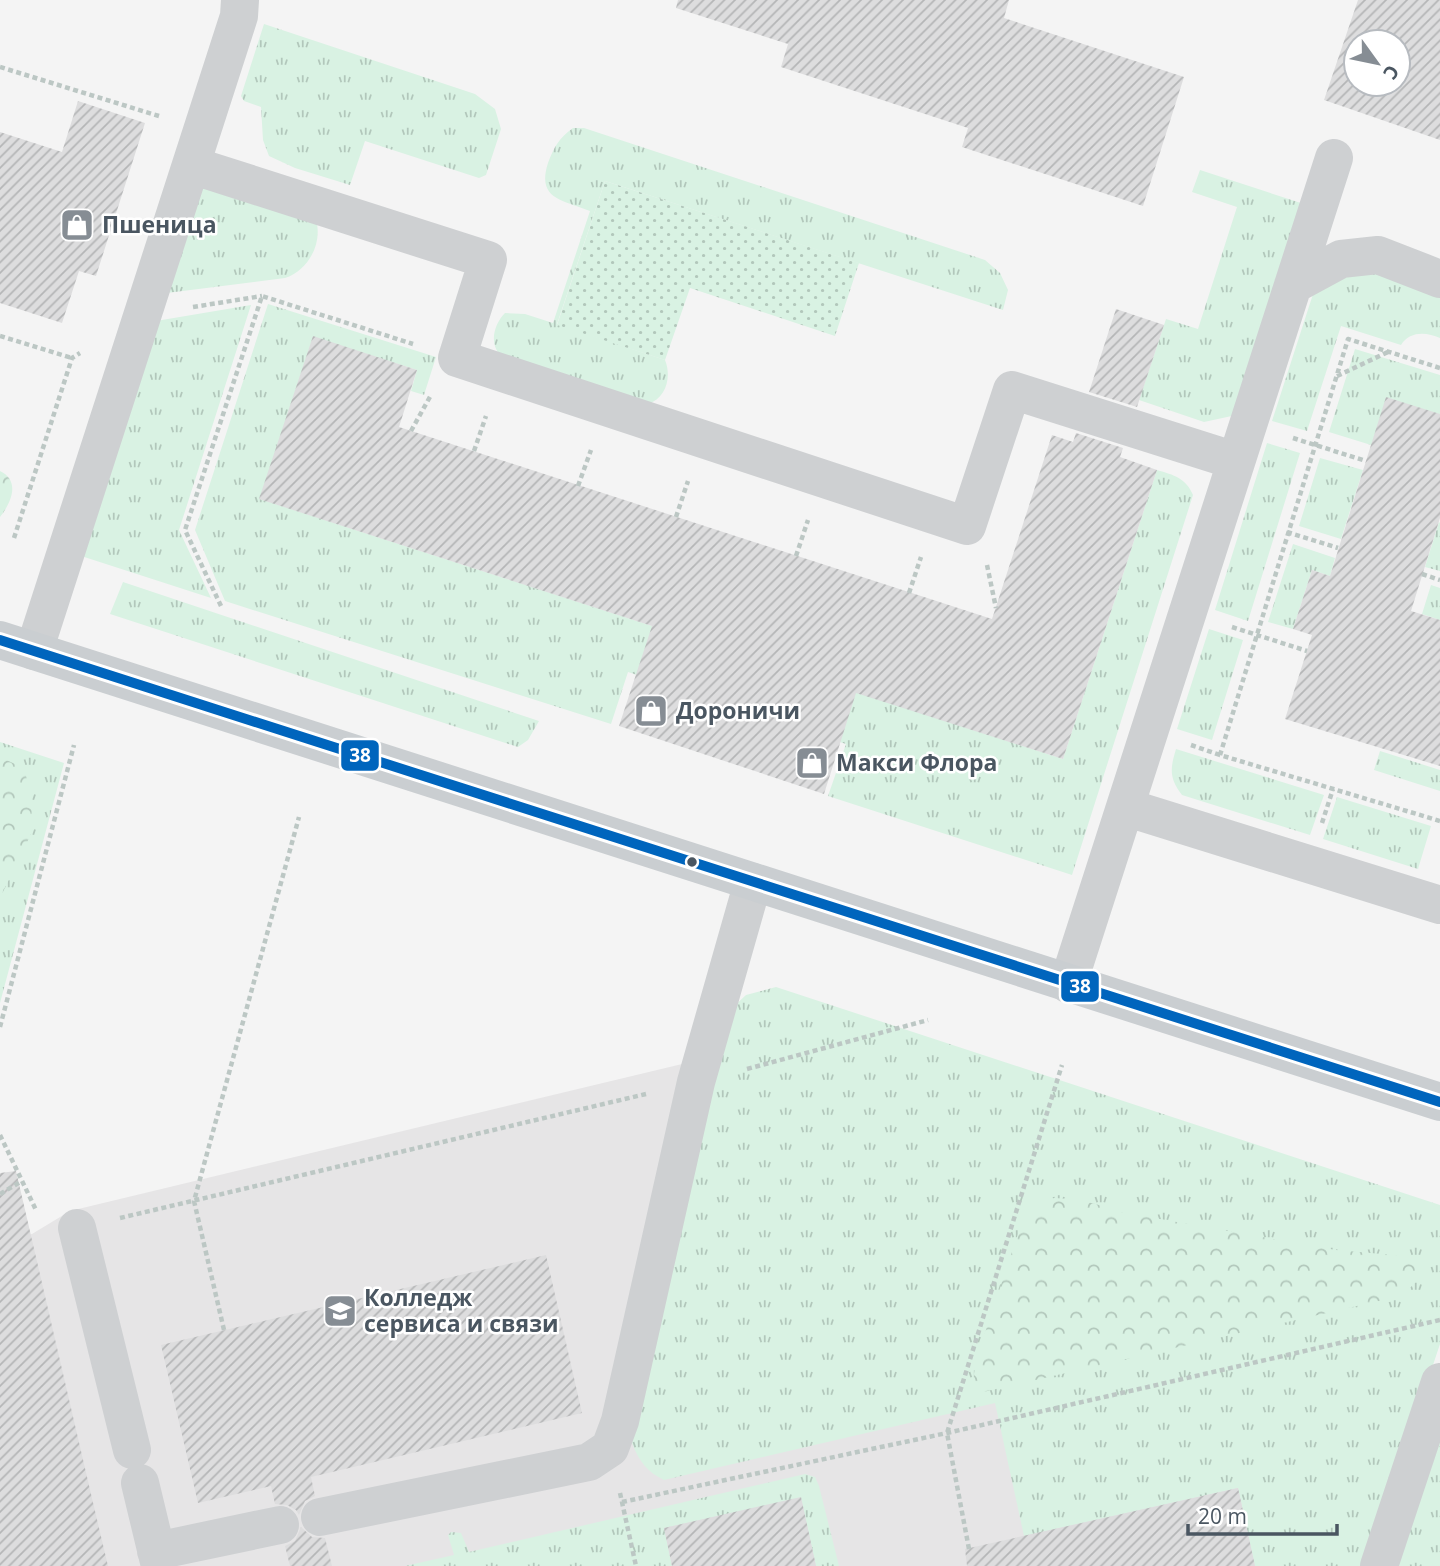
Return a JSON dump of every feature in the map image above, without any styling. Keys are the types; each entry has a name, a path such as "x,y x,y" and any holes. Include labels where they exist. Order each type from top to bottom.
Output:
{"main road":[{"path":"17,646 1440,1102"}],"lane":[{"path":"17,646 142,316 239,16 240,0"},
{"path":"1068,984 1334,158"},
{"path":"191,165 488,260 446,373 967,526 1012,390 1236,461"},
{"path":"1293,285 1341,259 1378,255 1440,279"},
{"path":"1125,807 1440,905"},
{"path":"320,1517 589,1462 610,1448 621,1421 696,1082 752,882"},
{"path":"77,1228 158,1558 280,1525"},
{"path":"1379,1566 1440,1382"}],"path":[{"path":"0,67 159,116"},
{"path":"221,606 185,530 262,296"},
{"path":"142,316 262,296 446,373 411,431"},
{"path":"0,336 72,358 13,538"},
{"path":"1440,368 1348,339 1220,755 1440,821"},
{"path":"1337,376 1388,352"},
{"path":"474,452 490,405"},
{"path":"578,485 595,440"},
{"path":"1315,445 1366,461"},
{"path":"676,517 691,472"},
{"path":"796,556 811,511"},
{"path":"1287,532 1338,548"},
{"path":"909,593 924,549"},
{"path":"986,557 996,608"},
{"path":"1422,574 1440,580"},
{"path":"1256,635 1307,651"},
{"path":"0,1027 74,745"},
{"path":"224,1330 194,1202 299,817"},
{"path":"0,1135 37,1212 77,1228 696,1082 928,1020"},
{"path":"969,1549 947,1433 1062,1065"},
{"path":"0,1194 22,1181"},
{"path":"622,1503 947,1433 1440,1320"},
{"path":"610,1448 636,1566"}],"shaded area":[{"name":"Колледж сервиса и связи","path":"703,1059 1440,1300 1351,1566 0,1566 0,1241 32,1234 70,1211"}],"green space":[{"path":"264,24 475,94 495,109 501,129 486,175 479,178 365,141 350,185 295,168 269,156 263,140 261,107 244,101 241,96"},
{"path":"573,128 584,128 985,260 1000,273 1008,290 1003,310 605,181 557,324 665,360 668,373 663,392 648,404 499,354 494,344 494,332 505,313 525,314 553,323 590,211 555,197 546,185 545,175 552,152"},
{"path":"1200,170 1307,205 1241,414 1204,422 1139,400 1166,319 1198,329 1237,207 1192,192"},
{"path":"605,181 859,263 835,336 690,288 665,360 557,325"},
{"path":"195,182 316,220 317,238 307,263 285,278 159,294"},
{"path":"1377,269 1440,294 1440,338 1419,334 1409,337 1401,345 1341,326 1307,431 1272,421 1314,291 1333,280"},
{"path":"268,304 436,357 424,395 411,391 417,370 313,337 260,499 1063,759 1157,470 1183,481 1193,495 1072,875 828,796 846,744 628,672 611,724 225,601 195,530"},
{"path":"251,305 179,530 211,598 75,554 150,322"},
{"path":"1355,349 1440,375 1440,414 1371,445 1329,432"},
{"path":"1267,443 1300,453 1248,621 1215,610"},
{"path":"1320,458 1363,470 1341,539 1299,526"},
{"path":"0,471 10,480 12,492 0,517"},
{"path":"1440,523 1440,571 1425,567"},
{"path":"1293,544 1335,558 1330,576 1312,570 1293,629 1268,622"},
{"path":"123,582 539,721 528,740 518,747 110,614"},
{"path":"1431,585 1440,588 1440,620 1422,614"},
{"path":"1209,629 1243,640 1212,740 1177,729"},
{"path":"0,742 64,763 0,1003"},
{"path":"1176,749 1324,795 1310,835 1182,795 1172,773"},
{"path":"1380,751 1440,770 1440,791 1374,770"},
{"path":"0,757 17,765 26,776 32,796 31,834 0,898"},
{"path":"1337,797 1431,826 1418,869 1323,839"},
{"path":"776,987 1440,1205 1440,1344 1366,1566 1255,1566 1238,1488 1024,1536 995,1403 664,1480 648,1470 632,1443 730,1010 746,995"},
{"path":"1054,1198 1079,1200 1120,1212 1336,1250 1405,1256 1422,1266 1413,1285 1396,1297 983,1392 976,1387 976,1360 1019,1231 1033,1207"},
{"path":"1440,1440 1440,1566 1398,1566"},
{"path":"805,1474 815,1477 819,1486 839,1566 816,1566 801,1498 664,1528 672,1566 405,1566 454,1555 448,1535 451,1532 461,1533 469,1552"}],"building":[{"path":"678,0 1009,0 1004,18 1184,77 1143,206 962,147 968,128 781,67 788,44 676,8"},
{"path":"1358,0 1440,0 1440,140 1324,100 1342,47 1342,98 1412,98 1412,28 1348,28"},
{"path":"78,101 145,123 96,276 79,271 62,323 0,303 0,132 62,152"},
{"path":"1116,309 1164,325 1137,407 1089,392"},
{"path":"313,336 417,370 399,427 992,619 1052,435 1073,442 1076,433 1123,448 1120,457 1157,470 1063,759 856,693 824,794 619,726 652,626 259,499"},
{"path":"1386,397 1440,414 1440,518 1411,611 1440,620 1440,766 1285,719 1312,635 1293,629 1312,570 1330,576"},
{"path":"16,1171 108,1566 0,1566 0,1173"},
{"path":"546,1255 582,1413 311,1477 315,1496 305,1501 299,1515 287,1505 275,1504 271,1486 198,1503 161,1345"},
{"path":"1238,1488 1255,1566 967,1566 965,1549"},
{"path":"801,1497 816,1566 672,1566 664,1528"},
{"path":"301,1527 312,1537 325,1538 332,1566 290,1566 285,1546 295,1541"}],"transit line":[{"name":"38","path":"0,640 1440,1102"}],"place":[{"name":"Пшеница","path":"77,225"},
{"name":"Дороничи","path":"651,711"},
{"name":"Макси Флора","path":"812,763"},
{"name":"Колледж сервиса и связи","path":"340,1311"}]}
